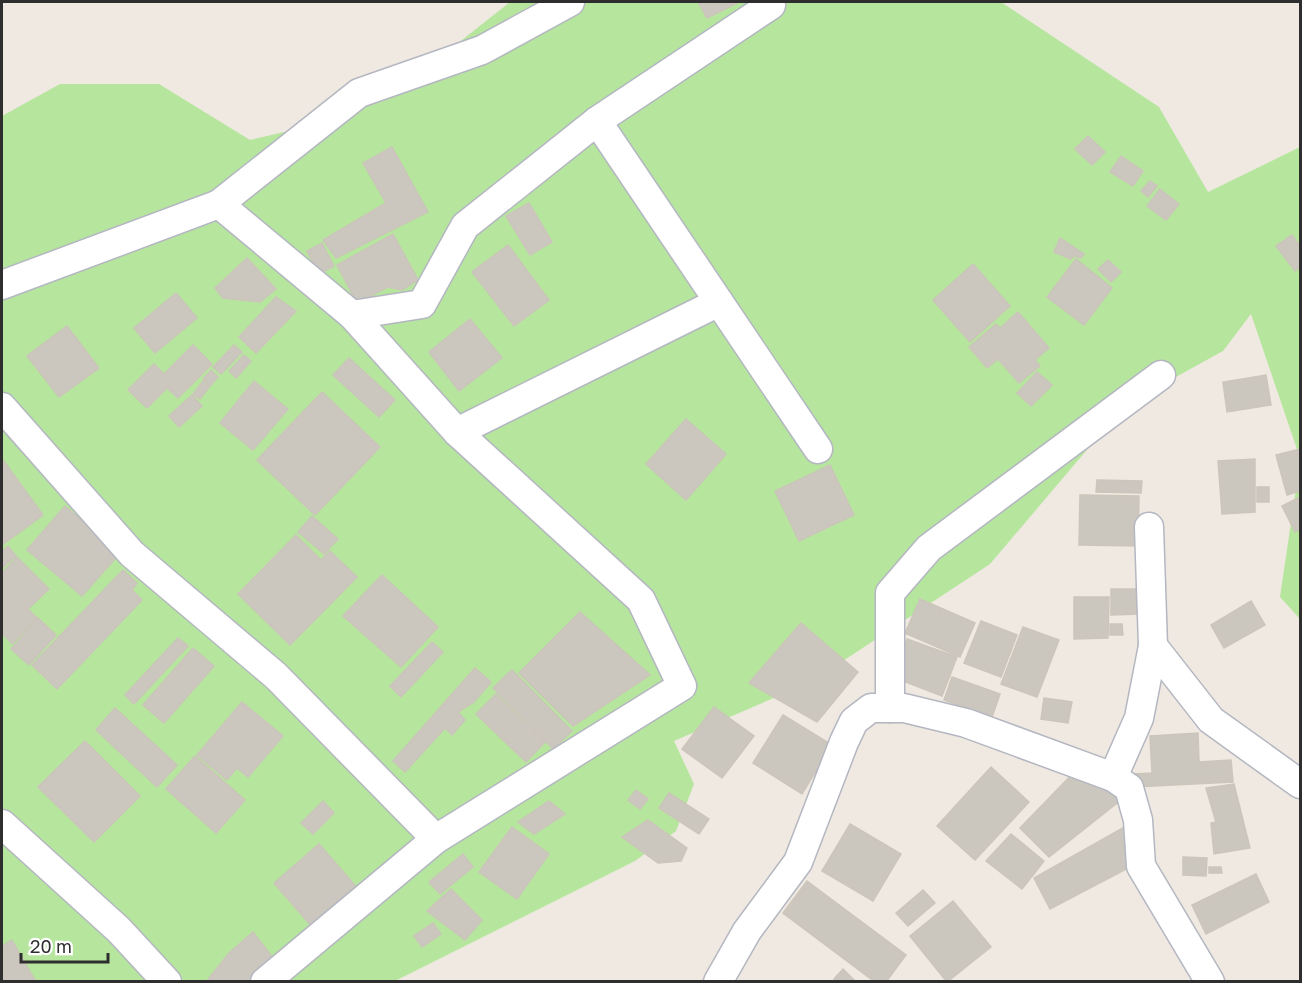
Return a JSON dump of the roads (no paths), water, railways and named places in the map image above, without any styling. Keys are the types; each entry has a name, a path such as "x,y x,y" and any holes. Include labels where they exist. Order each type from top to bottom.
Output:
{"street":[{"path":"2,285 219,204 359,93 482,50 570,2"},
{"path":"352,315 422,304 465,226 597,121 771,5"},
{"path":"597,121 818,449"},
{"path":"219,204 352,315 457,432 641,600 682,686 436,839 265,981"},
{"path":"457,432 719,302"},
{"path":"890,708 890,593 929,548 1161,375"},
{"path":"2,407 132,554 276,676 436,839"},
{"path":"1113,777 1139,718 1153,646 1149,527"},
{"path":"1153,646 1211,720 1300,784"},
{"path":"718,981 747,931 798,862 824,789 854,721 872,708 904,708 966,723 1113,777 1129,788 1138,820 1141,866 1210,981"},
{"path":"2,824 119,930 167,981"}]}
